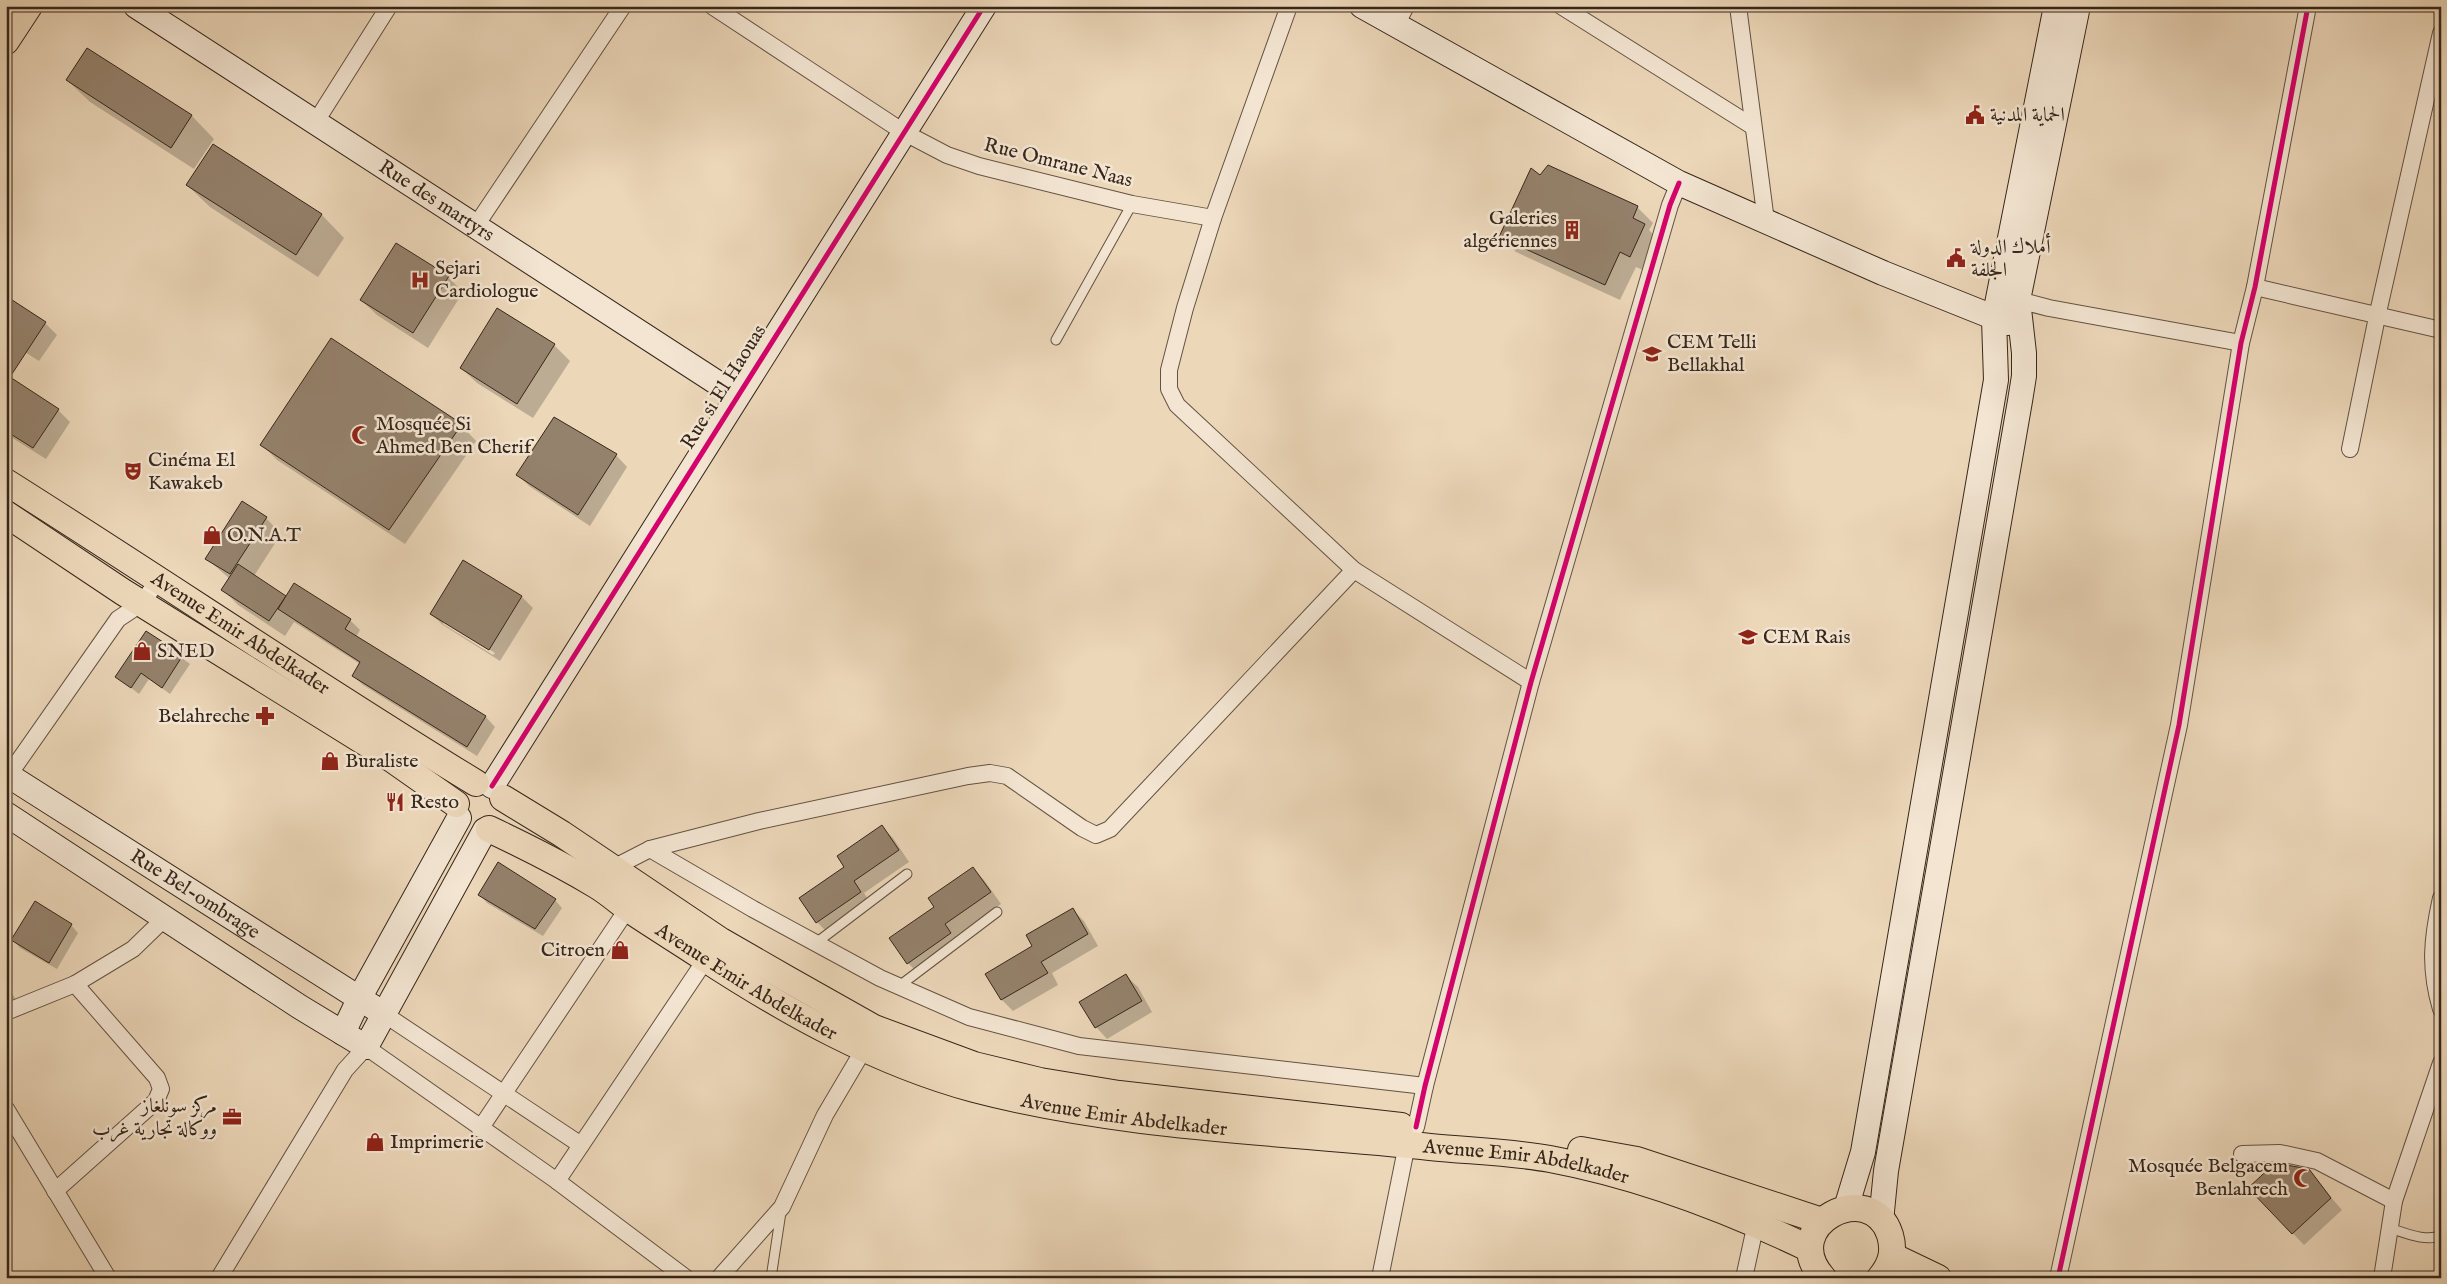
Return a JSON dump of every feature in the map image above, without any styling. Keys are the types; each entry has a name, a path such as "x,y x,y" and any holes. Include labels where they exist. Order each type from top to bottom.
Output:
{"main road":[{"path":"6,41 29,6"},
{"name":"Rue des martyrs","path":"136,6 736,395"},
{"name":"Rue si El Haouas","path":"490,789 736,395 905,133 984,6"},
{"path":"1362,6 1401,16 1679,183 1994,319 2022,327"},
{"path":"1846,1208 1863,1152 1994,390 1994,319 2056,6"},
{"path":"1881,1221 1888,1161 2024,376 2022,327 2018,300 2078,6"},
{"name":"Avenue Emir Abdelkader","path":"6,482 149,573 317,684 562,834 606,878 628,908 706,959 793,1012 864,1049 972,1088 1037,1103 1118,1116 1230,1129 1524,1140 1637,1160 1822,1221"},
{"name":"Avenue Emir Abdelkader","path":"6,514 133,597 392,759 458,811"},
{"name":"Rue Bel-ombrage","path":"7,776 360,997 384,1014"},
{"path":"343,1033 458,811 462,790 490,789 503,813 500,819 487,829 366,1047"},
{"path":"458,811 470,829 487,829"},
{"name":"Rue Bel-ombrage","path":"6,814 366,1047"},
{"name":"Avenue Emir Abdelkader","path":"487,829 544,856 606,878 874,1028 974,1065 1040,1081 1119,1094 1412,1136 1548,1159 1652,1184 1756,1223 1810,1249"},
{"path":"1823,1278 1812,1260 1810,1249 1812,1238 1822,1221 1833,1213 1846,1208 1865,1211 1881,1221 1888,1231 1892,1243 1883,1272 1938,1278"}],"street":[{"path":"315,123 389,6"},
{"path":"475,227 624,6"},
{"name":"Rue Omrane Naas","path":"712,6 905,133 947,155 980,166 1132,204 1213,218"},
{"path":"1289,6 1213,218 1169,370 1169,389 1177,405 1354,570 1531,682"},
{"path":"1561,6 1752,126"},
{"path":"1738,6 1752,126 1766,221"},
{"path":"2058,1278 2179,725 2242,343 2308,6"},
{"path":"2350,449 2377,317 2441,33"},
{"path":"1380,1278 1412,1136 1531,682 1670,205 1679,183"},
{"path":"2254,287 2377,317 2441,330"},
{"path":"2018,300 2049,308 2242,343"},
{"path":"606,878 650,849 759,821 968,776 990,773 1007,776 1089,832 1096,835 1110,830 1354,570"},
{"path":"7,776 149,573"},
{"path":"133,597 149,573"},
{"path":"650,849 897,987 969,1017 1078,1046 1425,1086"},
{"path":"2441,898 2434,933 2432,961 2434,984 2441,1009"},
{"path":"480,1128 628,908"},
{"path":"6,1012 75,984 133,949 166,917"},
{"path":"557,1181 706,959"},
{"path":"55,1191 156,1101 161,1089 156,1078 75,984"},
{"path":"384,1014 581,1145"},
{"path":"343,1033 345,1070"},
{"path":"219,1278 345,1070 366,1047 557,1181 686,1278"},
{"path":"719,1278 782,1207 825,1114 864,1049"},
{"path":"2382,1278 2394,1202 2441,1063"},
{"path":"6,1109 108,1278"},
{"path":"2242,1154 2286,1153 2317,1161 2394,1202"},
{"path":"1744,1278 1756,1223"}],"lane":[{"path":"1056,340 1132,204"},
{"path":"816,943 907,874"},
{"path":"897,987 997,912"},
{"path":"771,1278 782,1207"},
{"path":"2389,1228 2424,1237 2436,1238 2441,1235"}],"building":[{"path":"87,48 192,115 171,148 66,80"},
{"path":"213,144 322,214 296,255 186,185"},
{"name":"Galeries algériennes","path":"1548,165 1638,206 1633,218 1645,224 1630,257 1620,252 1605,285 1499,237 1531,168 1540,175"},
{"path":"396,243 449,276 413,333 360,300"},
{"path":"6,296 46,322 10,377 59,409 33,448 6,431"},
{"path":"497,308 555,344 517,404 460,368"},
{"name":"Mosquée Si Ahmed Ben Cherif","path":"331,338 462,424 389,530 260,445"},
{"path":"554,417 617,454 578,515 516,475"},
{"path":"242,501 267,517 230,574 205,559"},
{"path":"463,560 522,596 489,650 430,614"},
{"path":"238,564 286,596 269,621 221,590"},
{"path":"294,583 351,619 345,629 486,716 467,747 352,676 360,662 278,609"},
{"path":"146,631 183,655 162,688 141,673 131,688 115,677"},
{"path":"882,825 899,850 854,881 861,892 816,923 799,898 844,867 837,856"},
{"path":"498,862 556,899 535,929 478,895"},
{"path":"973,867 991,892 945,924 951,933 907,964 889,938 934,907 928,898"},
{"path":"35,901 72,924 49,963 11,940"},
{"path":"1073,908 1088,934 1041,962 1048,973 1001,1000 985,974 1032,946 1026,935"},
{"path":"1126,974 1142,1001 1095,1028 1079,1002"},
{"path":"2275,1163 2309,1169 2331,1198 2292,1234 2248,1188"}],"cycle path":[{"path":"492,786 984,6"},
{"path":"2058,1278 2179,725 2241,343 2255,287 2308,6"},
{"path":"1416,1127 1425,1086 1531,682 1670,205 1679,183"}],"place":[{"name":"الحماية المدنية","path":"1975,115"},
{"name":"Galeries algériennes","path":"1572,230"},
{"name":"أملاك الدولة الجلفة","path":"1956,258"},
{"name":"Sejari Cardiologue","path":"420,280"},
{"name":"CEM Telli Bellakhal","path":"1652,354"},
{"name":"Mosquée Si Ahmed Ben Cherif","path":"361,435"},
{"name":"Cinéma El Kawakeb","path":"133,471"},
{"name":"O.N.A.T","path":"212,535"},
{"name":"CEM Rais","path":"1748,637"},
{"name":"SNED","path":"142,651"},
{"name":"Belahreche","path":"265,716"},
{"name":"Buraliste","path":"330,761"},
{"name":"Resto","path":"395,802"},
{"name":"Citroen","path":"620,950"},
{"name":"مركز سونلغاز ووكالة تجارية غرب","path":"232,1117"},
{"name":"Imprimerie","path":"375,1142"},
{"name":"Mosquée Belgacem Benlahrech","path":"2303,1178"}]}
